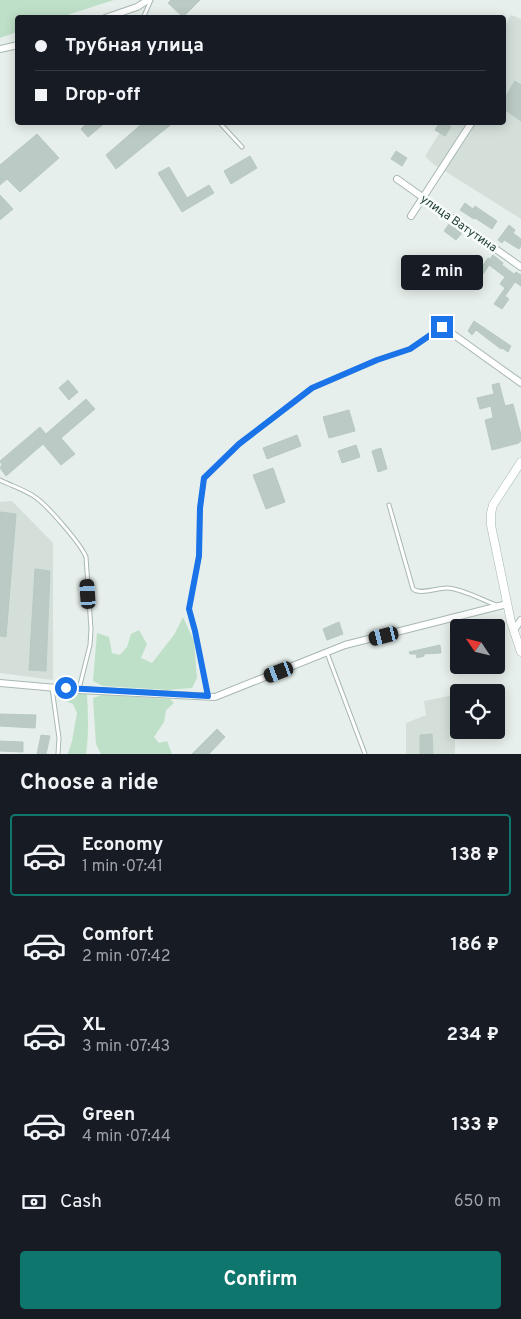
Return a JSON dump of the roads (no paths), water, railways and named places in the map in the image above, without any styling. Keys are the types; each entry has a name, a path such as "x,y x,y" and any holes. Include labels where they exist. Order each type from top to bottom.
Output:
{"street":[{"path":"113,15 137,7 150,0"},
{"path":"0,49 15,46"},
{"path":"411,216 470,125"},
{"name":"улица Ватутина","path":"397,179 521,267"},
{"path":"442,327 521,383"},
{"path":"521,462 496,498 491,513 491,525 507,604 521,652"},
{"path":"0,683 79,690 215,697 345,646 507,604"},
{"path":"514,630 521,620"}],"lane":[{"path":"144,15 150,0"},
{"path":"222,125 242,147"},
{"path":"208,696 189,609 199,556 200,508 204,478 239,444 312,388 377,360 410,349 442,327"},
{"path":"0,480 40,501 81,548 86,557 91,630 90,645 79,690"},
{"path":"389,505 415,591 421,592 450,588 499,606"},
{"path":"327,653 364,754"},
{"path":"52,687 60,738 58,754"}]}
